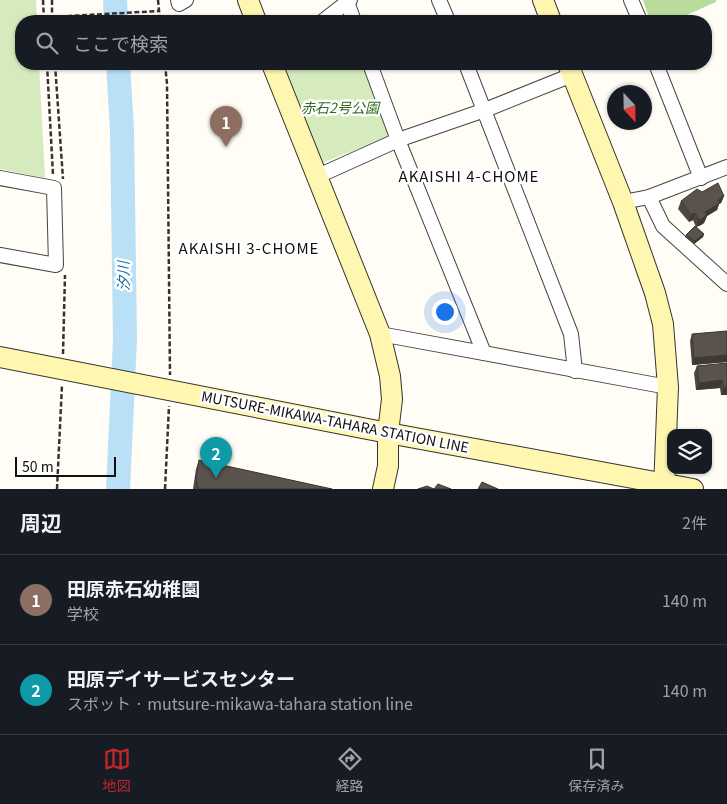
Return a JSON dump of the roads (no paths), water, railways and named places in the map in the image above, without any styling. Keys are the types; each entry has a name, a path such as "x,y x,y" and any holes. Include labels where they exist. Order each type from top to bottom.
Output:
{"street":[{"path":"178,0 179,4 186,0"},
{"path":"248,0 254,15"},
{"path":"439,0 445,15"},
{"path":"543,0 549,15"},
{"path":"631,0 637,15"},
{"path":"331,15 349,1 352,15"},
{"path":"274,70 380,334 390,376 392,399 388,433 388,466 383,489"},
{"path":"372,70 398,140 484,353"},
{"path":"468,70 571,334 575,371"},
{"path":"318,176 398,140 485,110 568,70"},
{"path":"570,70 623,202 655,293 663,324 668,387 664,486"},
{"path":"658,70 701,178"},
{"path":"623,202 649,197 727,167"},
{"path":"0,178 54,188 56,265 0,256"},
{"path":"649,197 663,226 727,284"},
{"path":"380,334 668,387"},
{"name":"MUTSURE-MIKAWA-TAHARA STATION LINE","path":"0,357 664,486 693,489"}],"waterway":[{"name":"汐川","path":"115,0 116,15"},
{"name":"汐川","path":"118,70 122,129 125,339 118,489"}],"place":[{"name":"田原赤石幼稚園","path":"226,147"},
{"name":"田原デイサービスセンター","path":"216,478"}],"district":[{"name":"AKAISHI 4-CHOME","path":"469,177"},
{"name":"AKAISHI 3-CHOME","path":"249,249"}],"park label":[{"name":"赤石2号公園","path":"340,108"}]}
